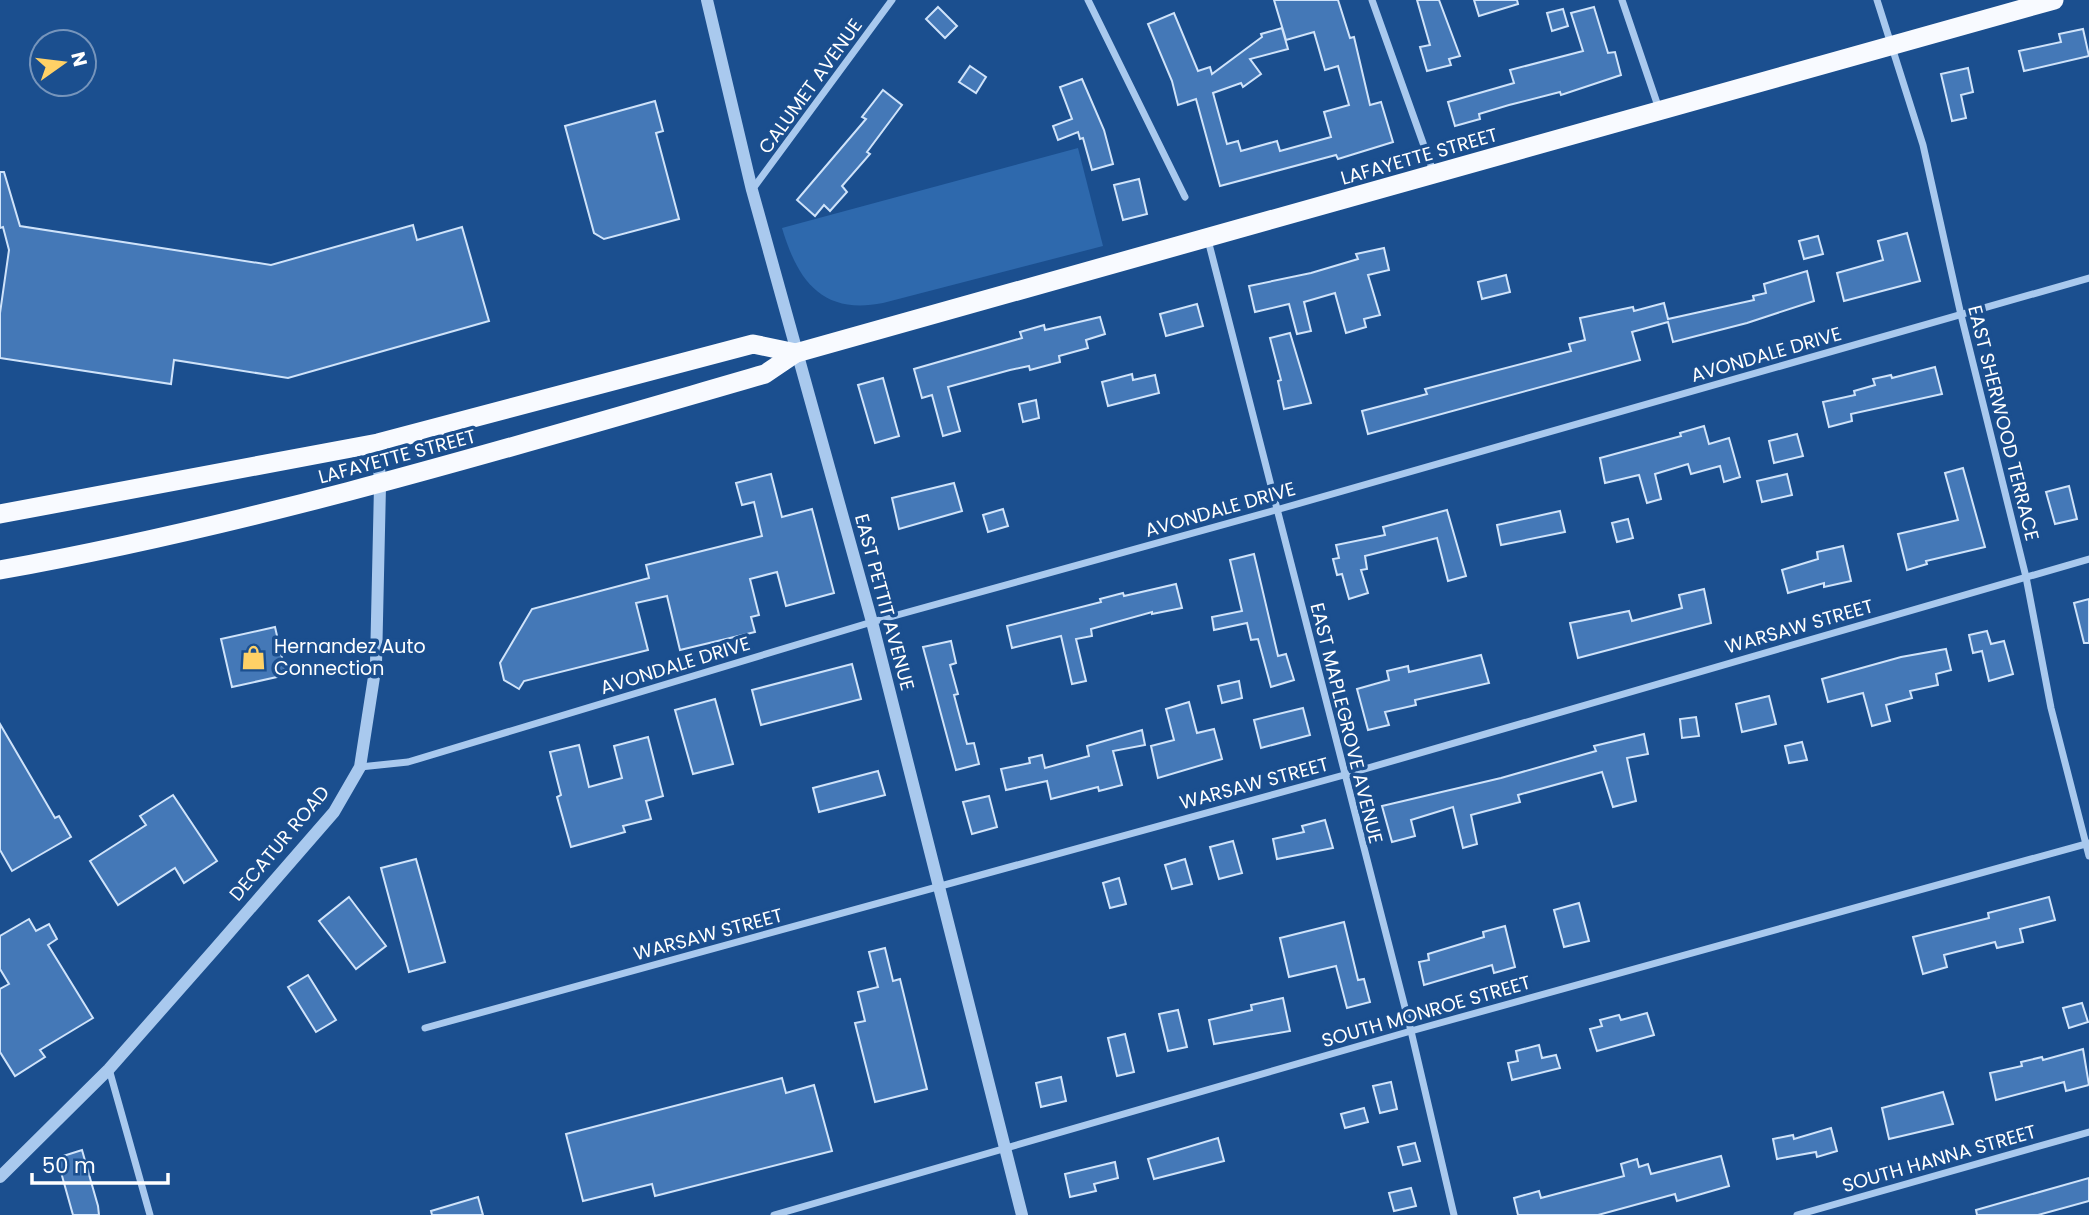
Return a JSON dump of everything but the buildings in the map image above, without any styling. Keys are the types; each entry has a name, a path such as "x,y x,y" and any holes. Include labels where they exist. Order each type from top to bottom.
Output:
{"highway":[{"name":"LAFAYETTE STREET","path":"0,570 150,540 380,485 765,374 796,354 2054,0"},
{"name":"LAFAYETTE STREET","path":"0,514 378,443 753,344 796,354"}],"street":[{"name":"EAST PETTIT AVENUE","path":"707,0 752,190 872,622 1022,1215"},
{"name":"CALUMET AVENUE","path":"752,190 892,0"},
{"path":"1088,0 1185,197"},
{"path":"1372,0 1434,175"},
{"path":"1622,0 1660,110"},
{"name":"EAST SHERWOOD TERRACE","path":"1877,0 1894,46 1923,145 2025,577 2051,708 2089,856"},
{"name":"EAST MAPLEGROVE AVENUE","path":"1208,239 1411,1031 1454,1215"},
{"name":"AVONDALE DRIVE","path":"359,767 408,762 872,622 1276,510 2089,278"},
{"name":"DECATUR ROAD","path":"0,1177 109,1069 334,812 359,767 376,664 380,485 378,443"},
{"name":"WARSAW STREET","path":"425,1028 1344,775 2089,559"},
{"name":"SOUTH MONROE STREET","path":"774,1215 1411,1031 2087,843"},
{"path":"109,1069 150,1215"},
{"name":"SOUTH HANNA STREET","path":"1797,1215 2089,1132"}],"shaded area":[{"path":"1078,148 1103,246 883,303 844,304 829,299 805,279 788,247 782,228"}],"place":[{"name":"Hernandez Auto Connection","path":"254,657"}]}
